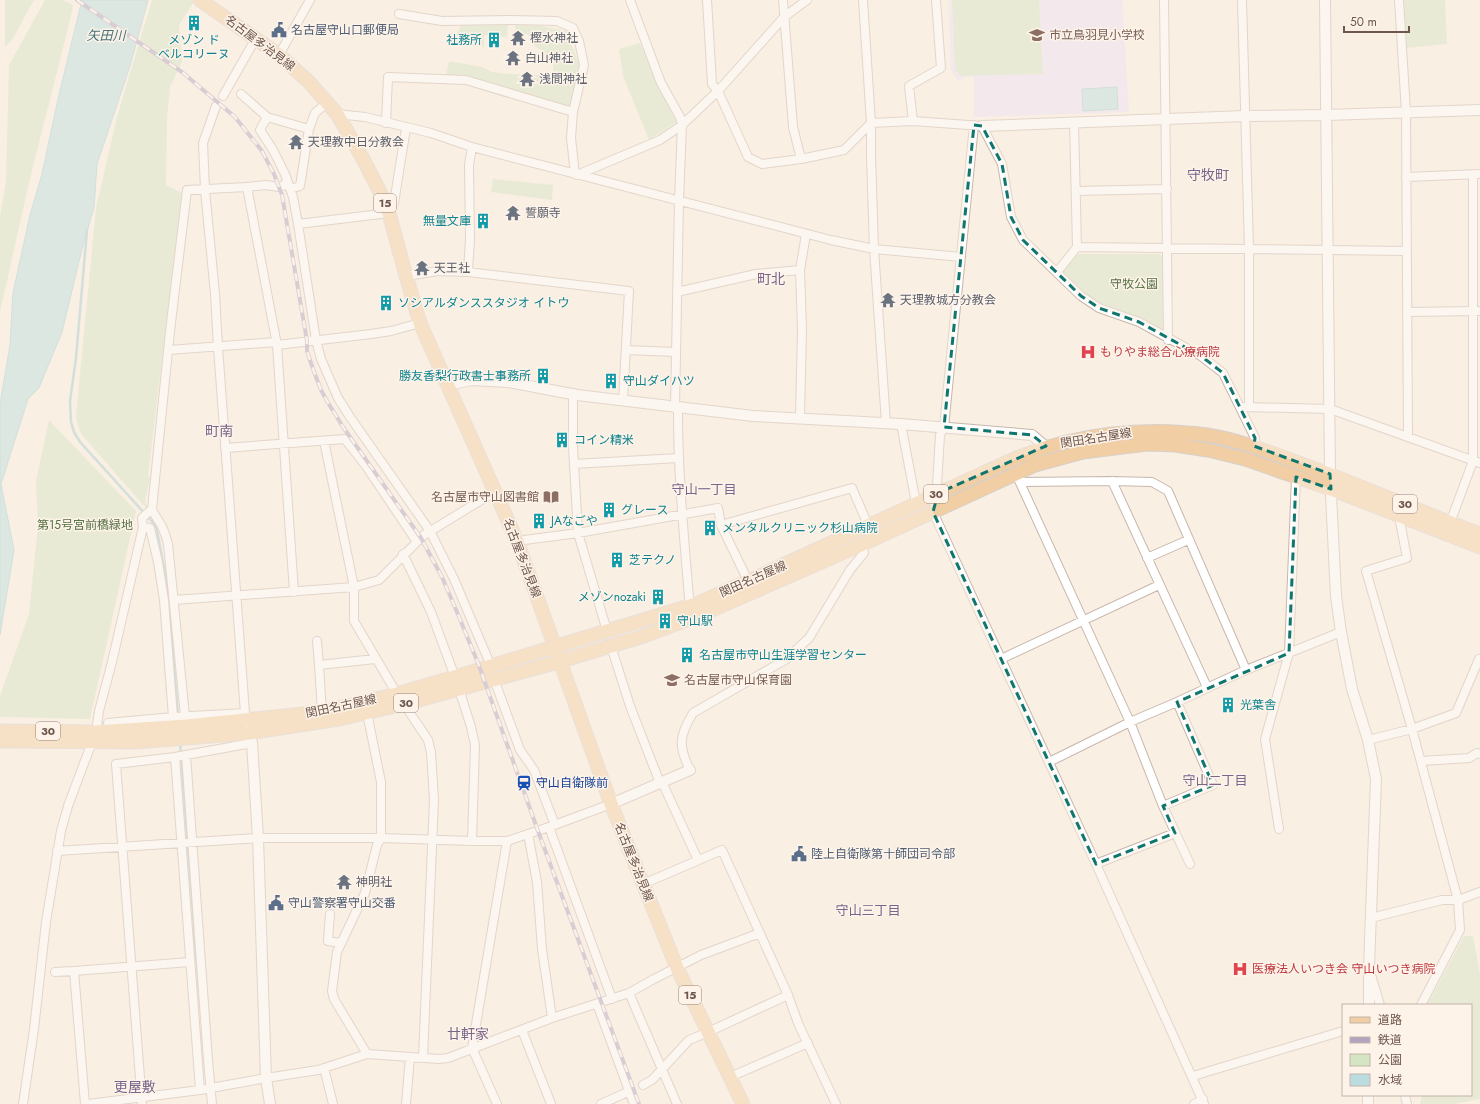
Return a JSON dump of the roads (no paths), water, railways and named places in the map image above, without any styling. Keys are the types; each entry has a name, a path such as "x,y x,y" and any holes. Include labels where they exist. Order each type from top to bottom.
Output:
{"main road":[{"name":"名古屋多治見線","path":"200,0 280,55 328,102 337,114 392,208 406,276 420,323 517,540 611,804 677,968 743,1104"},
{"name":"関田名古屋線","path":"248,727 322,712 400,699 492,673 555,647 690,606 748,582 868,525 1016,458 1046,447 1079,439 1144,432 1207,435 1254,446 1330,474 1480,534"},
{"name":"関田名古屋線","path":"492,673 560,662 644,636 699,615 933,512 1019,478 1035,465 1083,452 1148,444 1175,445 1208,450 1245,459 1331,489 1480,547"},
{"name":"関田名古屋線","path":"0,731 94,737 136,742 181,722 248,727 339,719 368,713 400,699"},
{"name":"関田名古屋線","path":"0,741 94,737"}],"street":[{"path":"630,0 661,83 680,117 682,124 675,407 678,412 678,458 690,606"},
{"path":"707,0 712,84 718,91 748,157 762,164 801,159 844,150 871,123 913,121 978,126 1245,116 1480,110"},
{"path":"783,0 792,127 801,159"},
{"path":"576,174 660,140 682,124 718,91 784,17 807,0"},
{"path":"863,0 871,123 874,249 886,423"},
{"path":"913,121 909,86 941,68 936,0"},
{"path":"1164,0 1168,340"},
{"path":"1242,0 1249,249 1249,407"},
{"path":"1325,0 1330,474 1336,596 1352,689 1368,740 1376,779 1369,1004"},
{"path":"1399,0 1406,112 1408,436"},
{"path":"280,55 307,1"},
{"path":"400,14 442,21 512,20 557,22 573,28 584,65 573,112 570,138 576,174"},
{"path":"223,96 256,38"},
{"path":"386,123 388,77 466,80 573,112"},
{"path":"241,94 267,117 309,129"},
{"path":"290,189 300,186 309,129 315,113 328,102"},
{"path":"216,106 203,143 205,190 215,294 225,448 258,838 266,1078 270,1104"},
{"path":"337,114 365,117 431,133 472,147 806,234 874,249 961,257"},
{"path":"267,117 260,130 273,150 290,189 298,224 316,340 321,359 338,398 430,531 454,579 492,673 520,750 534,770 612,998"},
{"path":"1056,272 1077,247 1074,122"},
{"path":"978,126 961,257 944,427 940,435 937,486 938,493 933,512 1193,1076 1204,1102 1194,1104"},
{"path":"978,126 1002,164 1011,217 1023,240 1081,296 1099,308 1139,322 1168,340 1201,356 1223,373 1255,438 1254,446"},
{"path":"298,224 392,208 406,128"},
{"path":"468,272 470,239 469,165 472,147"},
{"path":"1406,177 1476,174 1477,462 1450,523"},
{"path":"181,722 174,600 166,537 161,523 155,516 152,509 187,190 266,185 279,187 283,186 287,181"},
{"path":"247,186 276,343 294,592"},
{"path":"1076,191 1167,189"},
{"path":"800,418 802,329 800,270 806,234"},
{"path":"1077,247 1406,251"},
{"path":"677,292 756,274 800,270"},
{"path":"406,276 438,271 468,272 629,291 623,401"},
{"path":"1407,312 1476,311"},
{"path":"169,350 316,340 391,331 420,323"},
{"path":"626,350 676,352"},
{"path":"448,385 458,382 480,380 508,382 623,401 753,416 901,424 1032,435 1046,447"},
{"path":"573,393 574,464 578,533 607,631"},
{"path":"1240,408 1330,409 1477,462"},
{"path":"901,424 916,503"},
{"path":"225,448 345,439 366,466 417,542"},
{"path":"324,441 354,587 354,621 375,659 428,740 431,752 434,800 423,1058"},
{"path":"574,464 678,458"},
{"path":"1190,864 1163,806 1130,722 1019,478 1152,482 1168,491 1188,540 1246,670"},
{"path":"1279,829 1265,739 1289,653 1296,478"},
{"path":"1112,480 1207,687"},
{"path":"721,525 852,488 868,525"},
{"path":"174,600 354,587 379,580 403,554 430,531 496,492"},
{"path":"517,540 578,533 718,508 721,525 748,582"},
{"path":"23,1104 34,1029 46,922 61,831 68,806 94,737 143,527 142,518 152,509"},
{"path":"1399,516 1407,558 1366,571 1412,729 1458,900 1460,930 1422,1004"},
{"path":"143,527 150,528 158,562 181,722"},
{"path":"1147,558 1188,540"},
{"path":"57,851 258,838 381,838 507,841 611,804 690,770 681,744 685,726 692,713 785,660 808,638 850,570 864,553 862,544"},
{"path":"403,554 431,612 472,727 475,745 472,841"},
{"path":"1001,659 1159,585"},
{"path":"1049,762 1130,722 1177,702 1207,687 1341,632"},
{"path":"317,641 322,712"},
{"path":"611,646 630,706 661,783 698,860"},
{"path":"1368,740 1412,729 1456,713 1479,658"},
{"path":"319,666 375,659"},
{"path":"1163,806 1213,785 1177,702"},
{"path":"367,1054 334,998 332,991 337,952 365,893 381,838 381,782 368,713"},
{"path":"108,723 181,722"},
{"path":"142,1100 116,764 180,756 248,727"},
{"path":"1420,761 1469,758 1477,753 1480,754"},
{"path":"180,756 193,842 212,1104"},
{"path":"180,756 181,842 200,1090"},
{"path":"1096,864 1175,833"},
{"path":"528,834 538,888 542,949 552,1018"},
{"path":"497,1104 472,1048 507,841"},
{"path":"643,884 722,850 788,995 798,1023 836,1104"},
{"path":"1371,918 1442,900 1458,900 1480,892"},
{"path":"330,914 328,941 340,943"},
{"path":"88,1104 142,1100 318,1070 367,1054 439,1059 448,1058 552,1018 612,998 629,994 654,979 701,955 760,933"},
{"path":"56,972 190,962"},
{"path":"1369,967 1380,1004"},
{"path":"74,971 85,1104"},
{"path":"629,994 677,1104"},
{"path":"643,1085 652,1080 689,1040 788,995"},
{"path":"597,1004 634,1104"},
{"path":"522,1030 551,1104"},
{"path":"1193,1076 1342,1031"},
{"path":"730,1078 808,1043"},
{"path":"406,1104 410,1057"},
{"path":"324,1068 333,1104"},
{"path":"601,1104 630,1091"}],"water":[{"name":"矢田川","path":"82,0 148,0 130,66 97,164 94,207 82,249 62,332 39,388 28,399 1,484 14,550 0,635 0,404 10,345 13,293 30,215 42,174 58,99"},
{"path":"1117,87 1118,109 1083,111 1082,89"}],"waterway":[{"path":"87,230 76,358 70,401 71,422 74,432 80,442 156,526 168,588 178,715"},
{"path":"180,742 199,992"}],"railway":[{"path":"77,0 182,72 235,117 262,151 274,174 282,195 307,341 307,351 321,390 343,427 421,538 442,577 478,663 538,831 639,1104"}],"place":[{"name":"メゾン ド ベルコリーヌ","path":"194,23"},
{"name":"名古屋守山口郵便局","path":"279,30"},
{"name":"市立鳥羽見小学校","path":"1037,35"},
{"name":"樫水神社","path":"518,38"},
{"name":"社務所","path":"494,40"},
{"name":"白山神社","path":"513,58"},
{"name":"浅間神社","path":"527,79"},
{"name":"天理教中日分教会","path":"296,142"},
{"name":"誓願寺","path":"513,213"},
{"name":"無量文庫","path":"483,221"},
{"name":"天王社","path":"422,268"},
{"name":"天理教城方分教会","path":"888,300"},
{"name":"ソシアルダンススタジオ イトウ","path":"386,303"},
{"name":"もりやま総合心療病院","path":"1088,352"},
{"name":"勝友香梨行政書士事務所","path":"543,376"},
{"name":"守山ダイハツ","path":"611,381"},
{"name":"コイン精米","path":"562,440"},
{"name":"名古屋市守山図書館","path":"551,497"},
{"name":"グレース","path":"609,510"},
{"name":"JAなごや","path":"539,521"},
{"name":"メンタルクリニック杉山病院","path":"710,528"},
{"name":"芝テクノ","path":"617,560"},
{"name":"メゾンnozaki","path":"658,597"},
{"name":"守山駅","path":"665,621"},
{"name":"名古屋市守山生涯学習センター","path":"687,655"},
{"name":"名古屋市守山保育園","path":"672,680"},
{"name":"光葉舎","path":"1228,705"},
{"name":"守山自衛隊前","path":"524,783"},
{"name":"陸上自衛隊第十師団司令部","path":"799,854"},
{"name":"神明社","path":"344,882"},
{"name":"守山警察署守山交番","path":"276,903"},
{"name":"医療法人いつき会 守山いつき病院","path":"1240,969"}],"district":[{"name":"守牧町","path":"1208,175"},
{"name":"町北","path":"771,279"},
{"name":"町南","path":"219,431"},
{"name":"守山一丁目","path":"704,489"},
{"name":"守山二丁目","path":"1215,780"},
{"name":"守山三丁目","path":"868,910"},
{"name":"廿軒家","path":"468,1034"},
{"name":"更屋敷","path":"135,1087"}],"park label":[{"name":"守牧公園","path":"1134,284"},
{"name":"第15号宮前橋緑地","path":"85,525"}]}
